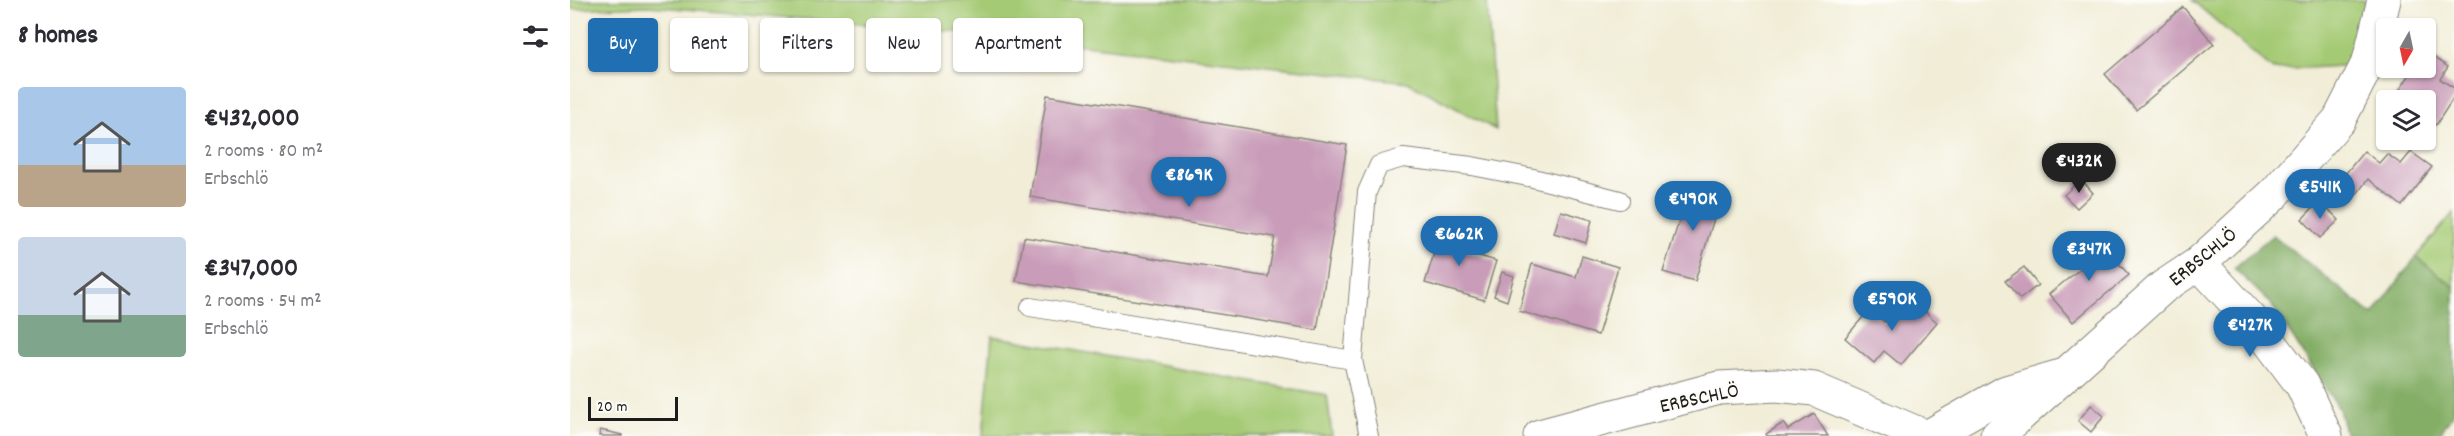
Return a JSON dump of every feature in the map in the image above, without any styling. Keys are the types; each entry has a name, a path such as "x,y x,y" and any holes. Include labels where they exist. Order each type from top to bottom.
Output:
{"street":[{"name":"ERBSCHLÖ","path":"1997,436 2163,287 2199,263 2274,194 2339,120 2369,61 2384,0"},
{"path":"2199,263 2259,328 2302,385 2326,436"},
{"name":"ERBSCHLÖ","path":"1929,436 2006,392 2067,374"},
{"name":"ERBSCHLÖ","path":"1540,436 1719,388 1777,385 1814,389 1924,436"}],"lane":[{"path":"1369,436 1353,360 1367,192 1379,165 1403,158 1472,166 1533,178 1620,200"},
{"path":"1030,307 1353,360"}],"green space":[{"path":"570,0 1487,0 1496,130 1408,82 1083,45 1083,18 953,18 953,31 941,30 941,18 866,18 866,24 854,23 854,18 792,18 648,6 570,9"},
{"path":"2192,0 2365,0 2358,65 2273,70"},
{"path":"2454,212 2454,287 2416,257"},
{"path":"2273,235 2373,315 2416,257 2454,287 2454,412 2438,436 2346,436 2339,409 2271,304 2234,268"},
{"path":"992,336 1327,395 1332,436 983,436"}],"building":[{"path":"2183,7 2214,44 2136,110 2105,74"},
{"path":"2436,59 2448,67 2440,79 2454,88 2454,97 2436,125 2436,90 2400,90 2407,78 2436,78"},
{"path":"1047,95 1347,145 1317,330 1016,281 1024,237 1268,277 1275,237 1030,197"},
{"path":"2364,151 2379,163 2387,154 2401,164 2411,152 2432,167 2402,206 2368,179 2350,203 2333,189"},
{"path":"2081,179 2093,193 2077,208 2064,195"},
{"path":"1691,183 1722,192 1695,281 1663,272"},
{"path":"2320,201 2339,220 2320,238 2302,219"},
{"path":"1561,211 1592,220 1586,243 1554,233"},
{"path":"1442,227 1465,234 1460,250 1496,261 1484,300 1425,283"},
{"path":"2086,243 2097,255 2105,248 2129,275 2073,322 2049,294 2085,265 2074,253"},
{"path":"1582,256 1618,267 1598,335 1519,311 1532,264 1576,277"},
{"path":"2024,267 2038,285 2020,299 2005,281"},
{"path":"1502,272 1514,276 1507,301 1494,296"},
{"path":"1906,296 1937,322 1901,365 1884,351 1874,363 1845,338 1870,309 1884,322"},
{"path":"2091,405 2104,416 2091,432 2078,421"},
{"path":"1814,414 1828,436 1767,436 1766,434 1783,423 1788,430"},
{"path":"600,430 623,435 623,436 599,436"}]}
